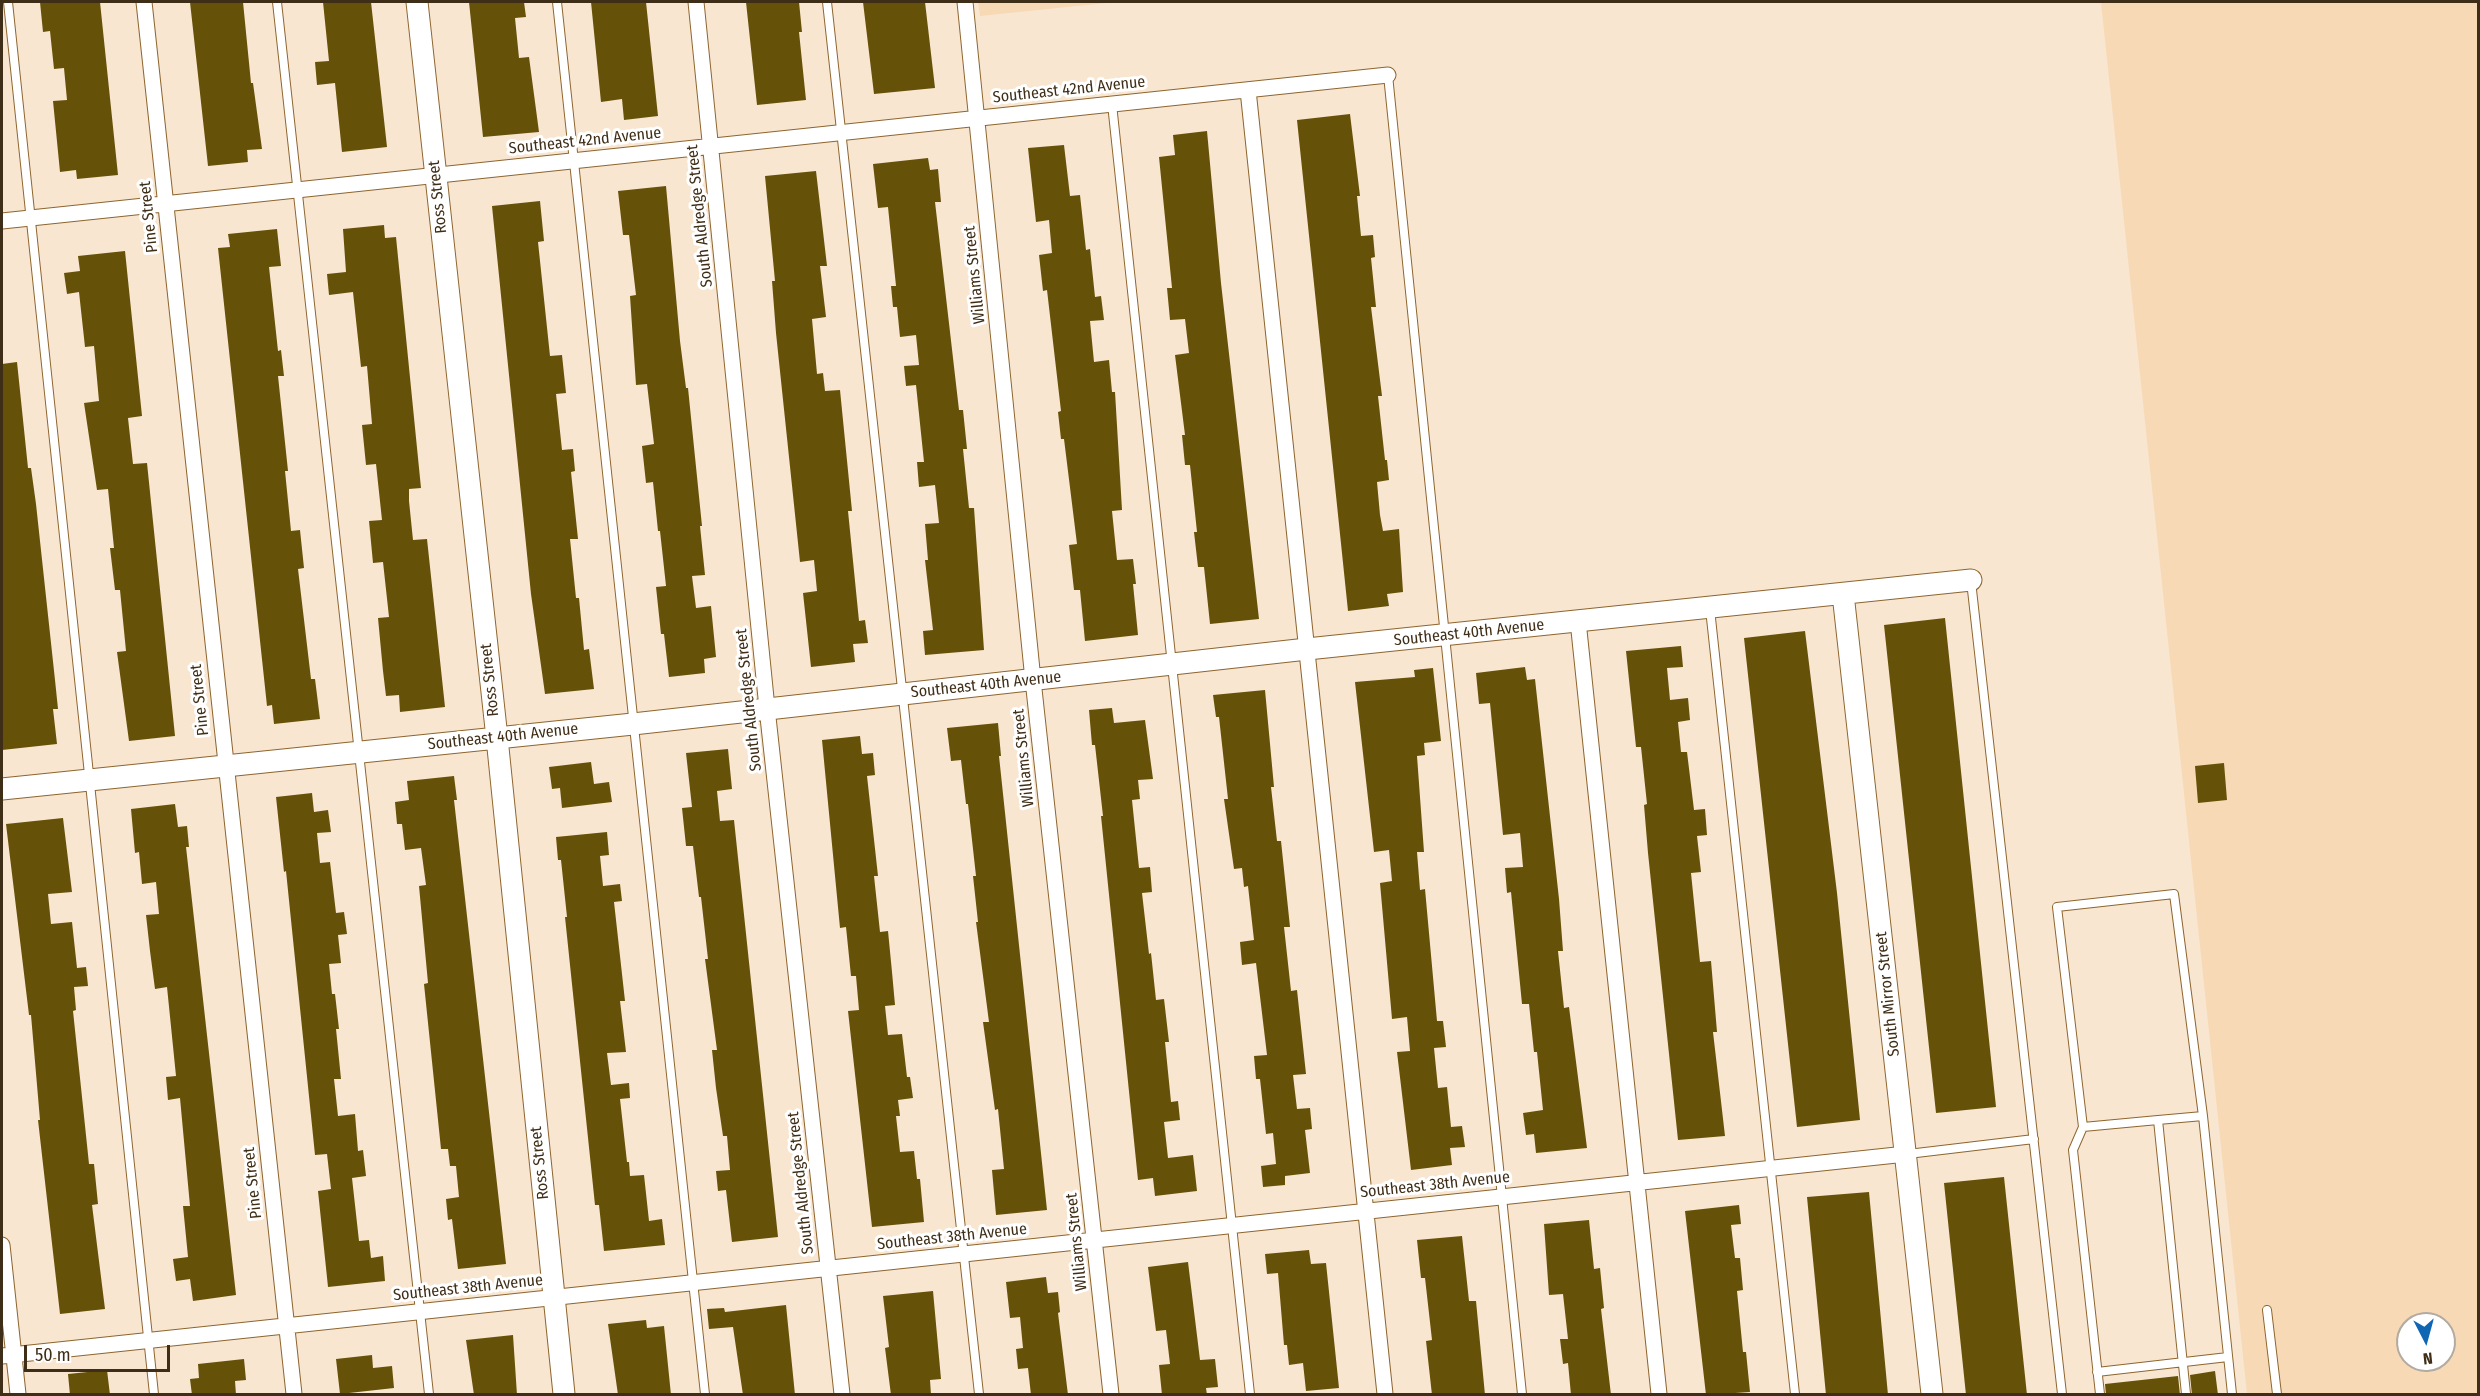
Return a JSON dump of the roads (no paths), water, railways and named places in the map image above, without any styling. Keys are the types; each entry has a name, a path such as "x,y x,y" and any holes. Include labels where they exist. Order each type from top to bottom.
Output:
{"street":[{"name":"Pine Street","path":"144,2 294,1395"},
{"name":"Ross Street","path":"417,2 497,738 564,1395"},
{"name":"South Aldredge Street","path":"696,2 767,708 842,1395"},
{"name":"Williams Street","path":"964,2 1033,680 1112,1395"},
{"name":"Southeast 42nd Avenue","path":"2,221 1388,75"},
{"path":"1248,90 1385,1395"},
{"name":"Southeast 40th Avenue","path":"2,789 1971,580"},
{"name":"South Mirror Street","path":"1843,594 1932,1395"},
{"path":"1578,621 1659,1395"},
{"name":"Southeast 38th Avenue","path":"7,1355 148,1342 286,1325 1233,1227 1365,1210 1906,1154"},
{"path":"2,1245 7,1355 18,1395"}],"lane":[{"path":"8,2 154,1395"},
{"path":"278,2 429,1395"},
{"path":"557,2 705,1395"},
{"path":"827,2 979,1395"},
{"path":"1388,75 1522,1395"},
{"path":"1112,104 1170,664 1250,1395"},
{"path":"1971,580 2062,1395"},
{"path":"1710,608 1795,1395"},
{"path":"2100,1395 2073,1150 2083,1127 2056,907 2174,894 2203,1116 2232,1395"},
{"path":"2083,1127 2203,1116"},
{"path":"2158,1120 2186,1395"},
{"path":"1906,1154 2034,1139"},
{"path":"2267,1310 2277,1395"},
{"path":"2097,1372 2228,1357"}]}
